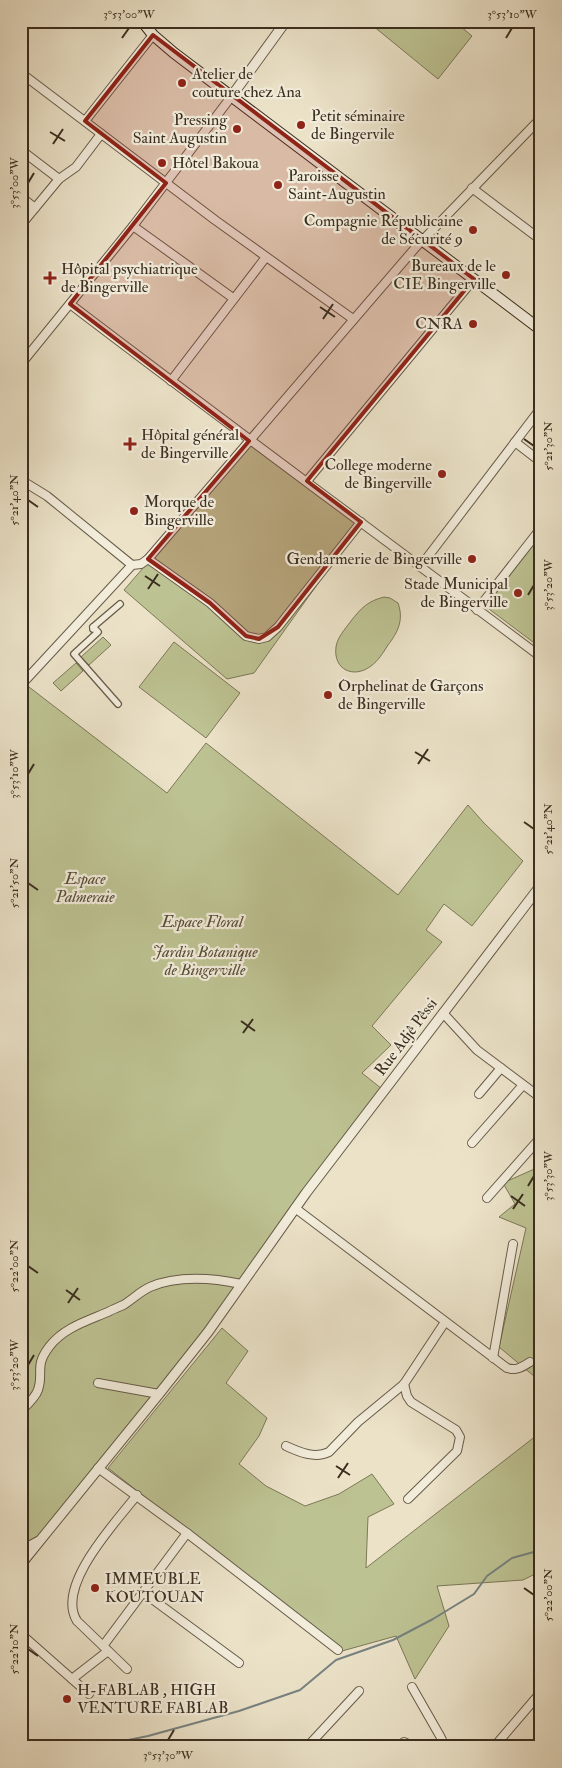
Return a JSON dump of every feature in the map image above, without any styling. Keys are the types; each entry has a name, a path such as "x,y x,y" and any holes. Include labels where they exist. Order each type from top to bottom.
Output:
{"main road":[{"path":"142,21 153,35 174,53 541,330"}],"street":[{"path":"21,364 166,183 231,97 281,23"},
{"path":"85,122 153,35"},
{"path":"21,73 166,183 353,319"},
{"path":"21,685 132,565 141,564 148,559 422,240 541,118"},
{"path":"21,225 59,179 76,167 101,134"},
{"path":"21,150 59,179"},
{"path":"472,188 538,238 541,229"},
{"path":"21,197 35,208"},
{"path":"132,226 233,298"},
{"path":"171,381 266,257"},
{"path":"307,481 474,279"},
{"path":"70,304 249,441 307,481 541,657"},
{"path":"420,567 541,408"},
{"path":"515,442 541,462"},
{"path":"21,480 47,496 132,565"},
{"path":"148,559 210,603 246,636 259,639 267,637 278,627 360,522"},
{"path":"477,610 541,528"},
{"path":"118,704 74,654 98,632 93,628 120,604"},
{"name":"Rue Adjê Pêssi","path":"21,1564 160,1394 208,1332 295,1208 541,885"},
{"path":"443,1013 477,1050 541,1098"},
{"path":"479,1094 502,1068"},
{"path":"472,1143 523,1085"},
{"path":"487,1198 541,1137"},
{"path":"295,1208 507,1368 519,1369 530,1362"},
{"path":"493,1358 513,1244"},
{"path":"21,1411 35,1395 38,1388 40,1362 43,1356 51,1344 69,1329 124,1305 152,1286 182,1280 220,1281 241,1284"},
{"path":"286,1446 315,1455 323,1455 330,1452 358,1422 404,1384 445,1322"},
{"path":"98,1383 160,1394"},
{"path":"404,1384 406,1396 411,1402 456,1430 460,1437 457,1451 408,1499"},
{"path":"98,1468 137,1495 338,1650"},
{"path":"127,1669 77,1621 73,1615 72,1606 75,1588 84,1565 137,1495"},
{"path":"72,1679 106,1648 187,1533"},
{"path":"21,1550 40,1540"},
{"path":"144,1593 240,1662"},
{"path":"21,1634 88,1694"},
{"path":"412,1688 442,1740 439,1747"},
{"path":"307,1747 359,1691"},
{"path":"494,1747 541,1692"},
{"path":"399,1747 404,1742 415,1747"}],"highlighted area":[{"path":"153,35 474,279 307,481 361,522 278,627 259,639 246,636 210,603 148,559 249,441 70,304 166,183 85,121"}],"green space":[{"path":"367,21 454,21 472,36 438,79"},
{"path":"253,441 359,526 254,673 227,679 124,590"},
{"name":"Stade Municipal de Bingerville","path":"541,534 541,648 485,606"},
{"path":"384,597 398,603 400,609 399,626 395,635 380,657 371,666 358,672 346,670 341,667 336,655 336,647 340,637 362,609 369,603"},
{"path":"103,637 111,645 89,665 81,657"},
{"path":"174,642 240,693 206,738 139,687"},
{"path":"76,663 83,671 61,691 53,683"},
{"name":"Jardin Botanique de Bingerville","path":"29,687 167,793 206,743 398,895 468,805 523,861 472,926 444,904 426,930 442,942 372,1026 391,1045 362,1073 382,1089 299,1207 21,1573 21,695"},
{"path":"541,1166 541,1382 499,1347 526,1228 499,1217 515,1204 503,1183"},
{"path":"222,1328 248,1351 226,1383 267,1418 259,1436 239,1464 266,1486 305,1506 339,1494 372,1474 394,1504 368,1517 366,1568 541,1432 541,1571 523,1580 437,1586 449,1626 415,1679 396,1636 342,1651 108,1468"}],"waterway":[{"path":"94,1747 148,1736 239,1711 300,1690 336,1660 393,1640 433,1619 474,1594 487,1576 512,1558 541,1550"}],"place":[{"name":"Atelier de couture chez Ana","path":"182,83"},
{"name":"Petit séminaire de Bingervile","path":"301,125"},
{"name":"Pressing Saint Augustin","path":"237,129"},
{"name":"Hôtel Bakoua","path":"162,163"},
{"name":"Paroisse Saint-Augustin","path":"278,185"},
{"name":"Compagnie Républicaine de Sécurité 9","path":"473,230"},
{"name":"Bureaux de le CIE Bingerville","path":"506,275"},
{"name":"Hôpital psychiatrique de Bingerville","path":"50,278"},
{"name":"CNRA","path":"473,324"},
{"name":"Hôpital général de Bingerville","path":"130,444"},
{"name":"College moderne de Bingerville","path":"442,474"},
{"name":"Morque de Bingerville","path":"134,511"},
{"name":"Gendarmerie de Bingerville","path":"472,559"},
{"name":"Stade Municipal de Bingerville","path":"518,593"},
{"name":"Orphelinat de Garçons de Bingerville","path":"328,695"},
{"name":"IMMEUBLE KOUTOUAN","path":"95,1588"},
{"name":"H-FABLAB , HIGH VENTURE FABLAB","path":"67,1699"}],"park label":[{"name":"Espace Palmeraie","path":"85,888"},
{"name":"Espace Floral","path":"202,922"}]}
